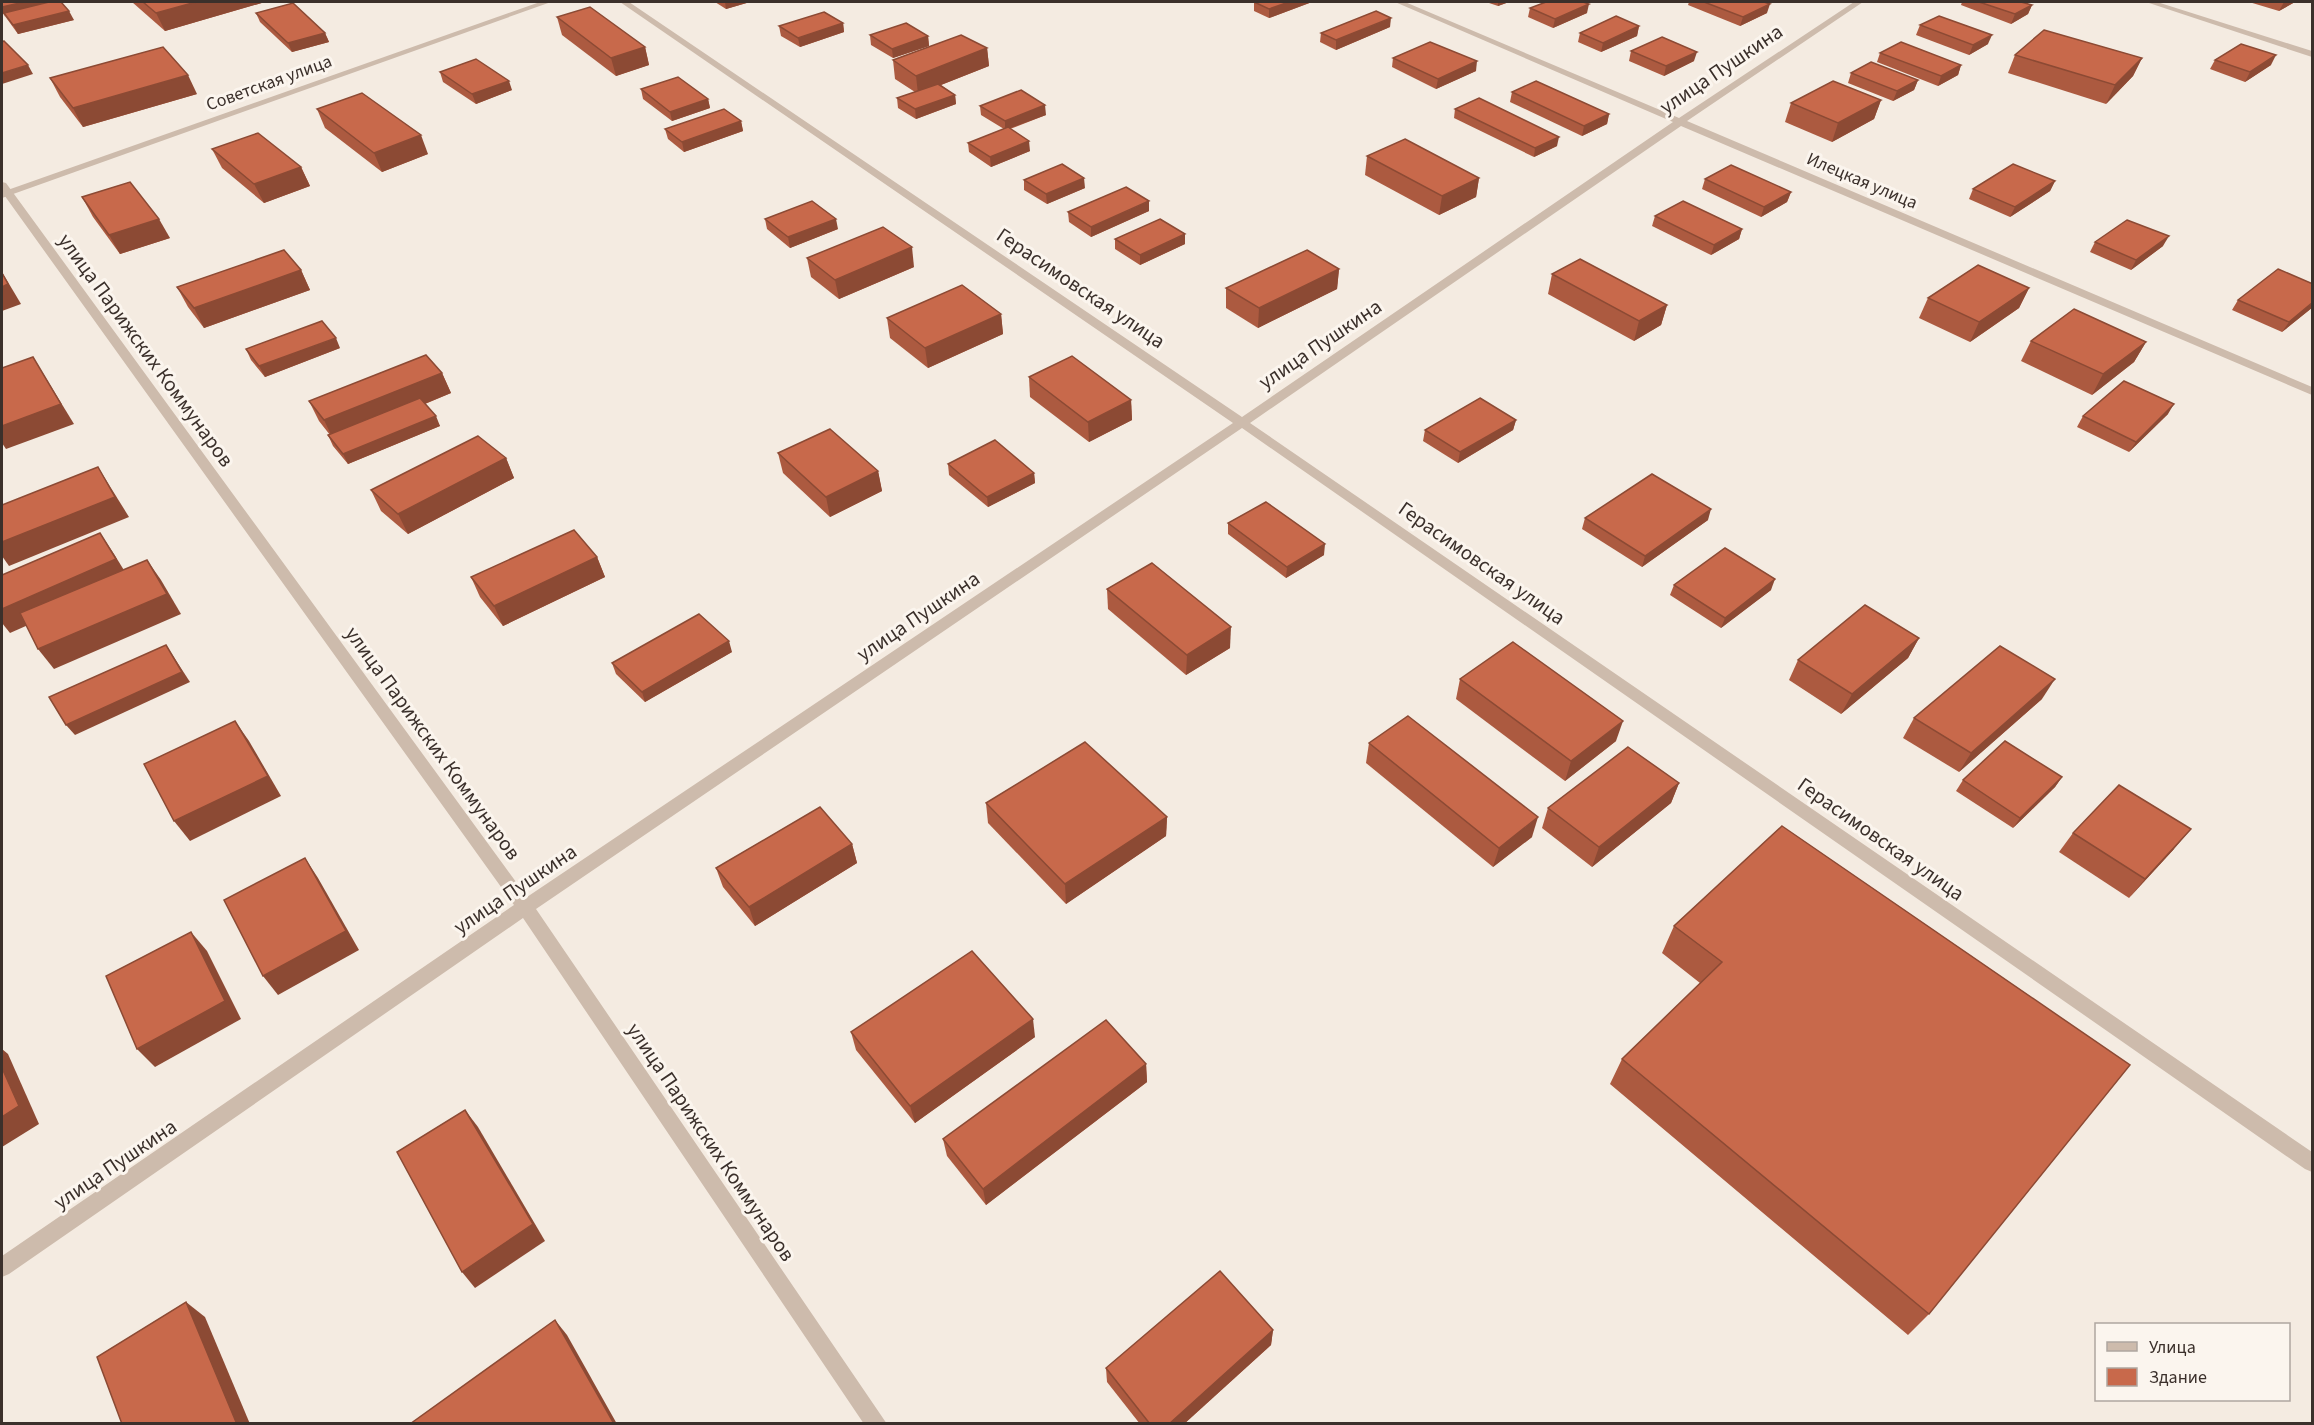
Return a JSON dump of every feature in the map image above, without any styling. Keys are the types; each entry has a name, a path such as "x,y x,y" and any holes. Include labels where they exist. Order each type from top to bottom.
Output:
{"street":[{"name":"Советская улица","path":"3,191 547,2"},
{"name":"Герасимовская улица","path":"624,2 1241,423 2313,1162"},
{"name":"Илецкая улица","path":"1399,2 2313,392"},
{"name":"улица Пушкина","path":"2,1267 525,906 1241,423 1681,121 1859,2"},
{"path":"2150,2 2313,54"},
{"name":"улица Парижских Коммунаров","path":"3,191 525,906 877,1424"}],"building":[{"path":"2,2 24,2 2,7"},
{"path":"49,2 61,2 69,11 13,25 4,13"},
{"path":"143,2 196,2 156,13"},
{"path":"1254,2 1289,2 1269,9"},
{"path":"1546,2 1589,4 1555,19 1530,8"},
{"path":"1704,2 1764,2 1770,4 1743,17"},
{"path":"1979,2 2021,2 2032,5 2015,14"},
{"path":"293,3 325,33 288,43 256,13"},
{"path":"590,7 645,47 611,58 557,17"},
{"path":"1376,11 1391,18 1336,40 1321,33"},
{"path":"824,12 843,23 798,38 779,26"},
{"path":"1616,16 1639,26 1603,43 1580,33"},
{"path":"1939,16 1992,35 1973,45 1920,25"},
{"path":"906,23 928,36 892,49 870,35"},
{"path":"2044,30 2142,58 2115,85 2015,55"},
{"path":"961,35 987,48 916,76 893,60"},
{"path":"1662,37 1697,52 1666,66 1631,51"},
{"path":"4,41 28,65 2,73 2,42"},
{"path":"1430,42 1477,61 1438,79 1393,58"},
{"path":"1901,42 1961,65 1941,76 1880,53"},
{"path":"2241,44 2276,55 2250,72 2215,60"},
{"path":"163,47 188,75 73,108 50,78"},
{"path":"476,59 509,81 472,94 440,72"},
{"path":"1871,62 1918,80 1897,91 1851,73"},
{"path":"678,77 708,99 670,112 641,89"},
{"path":"1536,81 1609,114 1584,126 1512,92"},
{"path":"1833,81 1881,100 1838,123 1791,103"},
{"path":"938,84 955,95 915,109 897,98"},
{"path":"1021,90 1045,105 1005,121 980,106"},
{"path":"362,93 421,135 374,153 317,109"},
{"path":"1479,98 1559,137 1535,148 1455,109"},
{"path":"724,109 741,121 682,142 665,129"},
{"path":"1008,127 1029,141 990,157 968,143"},
{"path":"258,133 301,167 254,184 212,149"},
{"path":"1405,139 1479,178 1442,196 1367,156"},
{"path":"1062,164 1084,178 1046,194 1024,180"},
{"path":"2013,164 2055,181 2015,207 1973,189"},
{"path":"1731,165 1791,192 1764,207 1705,179"},
{"path":"130,182 159,219 109,235 82,197"},
{"path":"1126,187 1149,201 1091,227 1068,212"},
{"path":"812,201 836,219 788,237 765,219"},
{"path":"1683,201 1742,229 1714,245 1655,216"},
{"path":"1160,219 1185,234 1140,255 1115,239"},
{"path":"2127,220 2169,236 2136,260 2095,242"},
{"path":"883,227 912,247 835,280 807,258"},
{"path":"284,250 301,270 194,308 177,287"},
{"path":"1307,250 1339,269 1259,308 1226,288"},
{"path":"1580,259 1667,305 1639,321 1552,274"},
{"path":"1978,265 2029,288 1979,322 1928,298"},
{"path":"2278,269 2313,284 2313,302 2289,322 2238,300"},
{"path":"2,273 8,284 2,287"},
{"path":"962,285 1001,314 925,348 887,318"},
{"path":"2074,309 2146,342 2103,374 2031,341"},
{"path":"322,321 336,338 259,366 246,349"},
{"path":"426,355 442,373 324,420 309,401"},
{"path":"1072,356 1131,400 1088,422 1029,377"},
{"path":"33,357 61,404 2,426 2,368"},
{"path":"2124,381 2174,404 2136,442 2083,416"},
{"path":"420,398 436,416 343,454 328,435"},
{"path":"1480,398 1516,420 1460,452 1425,430"},
{"path":"830,429 878,471 826,497 778,453"},
{"path":"478,436 506,458 398,514 371,490"},
{"path":"995,440 1034,473 987,497 948,464"},
{"path":"98,467 115,497 2,542 2,505"},
{"path":"1652,474 1711,509 1645,556 1585,518"},
{"path":"1266,502 1325,544 1287,567 1228,523"},
{"path":"574,530 597,557 494,606 471,577"},
{"path":"100,533 116,559 2,609 2,575"},
{"path":"1725,548 1775,579 1725,618 1674,585"},
{"path":"147,560 167,594 38,649 20,613"},
{"path":"1152,563 1231,627 1187,655 1107,589"},
{"path":"1865,605 1919,638 1852,694 1798,660"},
{"path":"699,614 729,641 642,692 612,663"},
{"path":"1513,642 1623,721 1571,761 1460,679"},
{"path":"166,645 182,672 66,725 49,697"},
{"path":"2000,646 2055,679 1971,753 1914,718"},
{"path":"1408,716 1538,817 1499,848 1369,743"},
{"path":"235,721 268,776 174,821 144,764"},
{"path":"2005,741 2062,777 2020,818 1963,780"},
{"path":"1085,742 1167,817 1065,884 986,803"},
{"path":"1628,747 1679,783 1599,847 1548,808"},
{"path":"2119,785 2191,829 2145,879 2073,833"},
{"path":"820,807 852,844 749,907 716,868"},
{"path":"1782,826 2130,1065 1929,1314 1622,1059 1722,962 1674,926"},
{"path":"305,858 346,931 263,976 224,900"},
{"path":"191,932 225,1001 137,1049 106,976"},
{"path":"972,951 1033,1019 910,1106 851,1032"},
{"path":"1106,1020 1146,1064 983,1189 943,1139"},
{"path":"2,1068 19,1106 2,1117"},
{"path":"465,1110 533,1224 462,1272 397,1152"},
{"path":"1220,1271 1273,1330 1169,1424 1150,1424 1106,1368"},
{"path":"186,1302 235,1424 122,1424 97,1357"},
{"path":"555,1320 614,1424 410,1424"}]}
